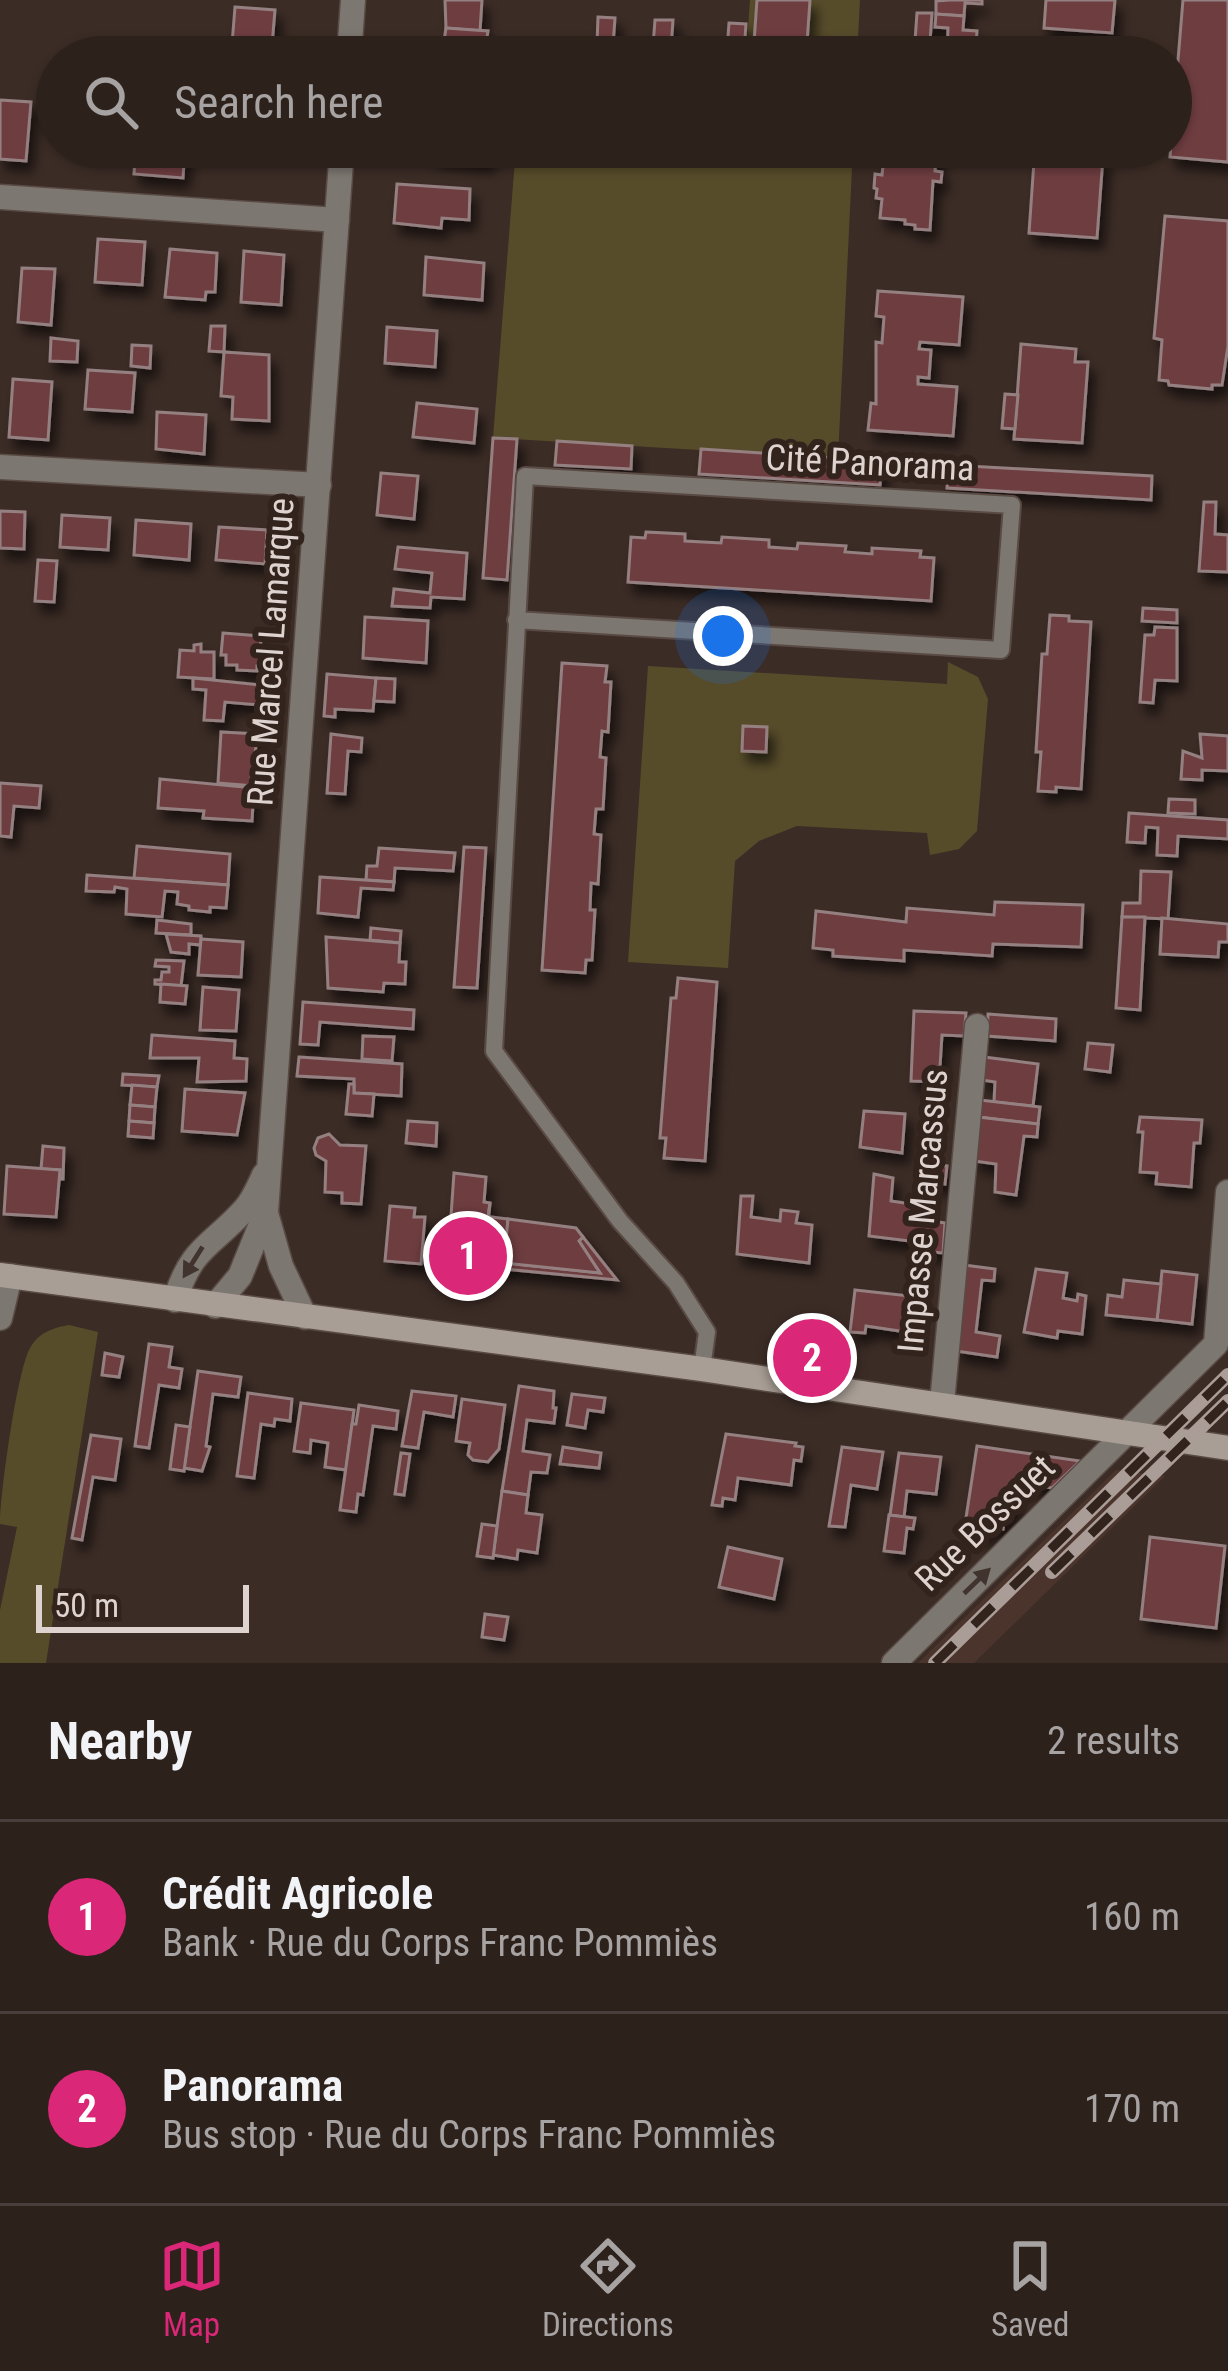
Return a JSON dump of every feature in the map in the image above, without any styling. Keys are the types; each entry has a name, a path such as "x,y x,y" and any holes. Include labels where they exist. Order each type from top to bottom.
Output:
{"main road":[{"path":"5,1275 702,1369 1228,1448"}],"street":[{"path":"350,36 352,0"},
{"name":"Rue Marcel Lamarque","path":"215,1306 240,1276 266,1212 341,168"},
{"path":"0,197 337,220"},
{"path":"0,467 319,484"},
{"name":"Impasse Marcassus","path":"942,1403 977,1026"},
{"name":"Rue Marcel Lamarque","path":"176,1300 184,1271 202,1245 248,1207 271,1162"},
{"path":"1222,1338 1228,1192"},
{"name":"Rue Marcel Lamarque","path":"266,1212 281,1266 305,1317"},
{"path":"0,1318 5,1275"},
{"name":"Rue Bossuet","path":"894,1663 1222,1338"}],"lane":[{"name":"Cité Panorama","path":"516,620 1001,650 1012,505 524,476 516,620 494,1051 620,1221 676,1283 707,1333 702,1369"}],"shaded area":[{"path":"750,0 860,0 858,36 747,36"},
{"path":"514,168 852,168 838,458 493,438"},
{"path":"948,662 978,677 988,699 977,831 959,849 930,855 927,833 797,826 759,841 735,861 728,968 628,962 648,666 947,684"},
{"path":"69,1325 98,1332 46,1663 0,1663 0,1610 17,1527 0,1524 1,1509 20,1381 34,1343 47,1332"},
{"path":"1116,1470 1165,1476 974,1663 918,1663"}],"building":[{"path":"445,0 482,0 480,31 446,28"},
{"path":"757,0 810,0 807,36 754,36"},
{"path":"982,0 982,4 965,3 964,16 936,14 936,1"},
{"path":"1046,0 1115,0 1112,33 1044,28"},
{"path":"1183,0 1228,0 1228,162 1192,159 1192,36 1180,36"},
{"path":"235,7 275,10 273,36 233,36"},
{"path":"917,13 932,13 930,36 915,36"},
{"path":"936,14 964,16 963,30 977,31 977,36 948,36 948,28 935,27"},
{"path":"598,17 615,18 614,36 597,36"},
{"path":"655,20 673,20 672,36 654,36"},
{"path":"729,23 746,24 745,36 728,36"},
{"path":"446,28 488,31 487,36 445,36"},
{"path":"0,100 31,102 26,161 0,159"},
{"path":"134,168 184,168 183,178 134,174"},
{"path":"883,168 942,172 941,182 933,181 930,230 915,229 905,220 880,218 882,199 876,198 874,188 875,174 882,175"},
{"path":"1034,168 1102,168 1097,238 1029,233"},
{"path":"397,184 470,189 469,220 442,218 441,228 394,223"},
{"path":"1165,216 1228,221 1228,346 1222,385 1212,385 1212,389 1159,380 1162,340 1154,338"},
{"path":"98,239 145,242 142,285 95,282"},
{"path":"170,249 217,253 215,292 206,292 205,300 165,297"},
{"path":"244,251 284,255 281,305 241,302"},
{"path":"426,257 484,263 482,300 424,295"},
{"path":"22,268 55,269 51,325 18,322"},
{"path":"878,291 963,297 959,345 920,342 919,349 931,350 929,378 918,377 918,384 957,387 953,436 868,430 871,403 876,404 876,342 882,343 884,317 876,316"},
{"path":"211,326 225,326 224,352 209,351"},
{"path":"387,327 437,331 435,367 385,363"},
{"path":"51,338 78,341 77,362 50,361"},
{"path":"1021,344 1076,349 1075,362 1088,362 1082,443 1014,439"},
{"path":"132,345 151,346 150,368 131,366"},
{"path":"224,352 269,355 269,421 232,419 233,397 221,396"},
{"path":"88,370 135,373 132,412 85,409"},
{"path":"13,379 52,382 48,440 9,437"},
{"path":"1005,394 1018,395 1015,429 1002,428"},
{"path":"417,403 477,409 474,443 413,437"},
{"path":"157,412 206,415 204,454 156,449"},
{"path":"493,438 517,439 507,580 483,578"},
{"path":"557,441 632,446 631,469 555,465"},
{"path":"701,449 882,461 880,485 699,474"},
{"path":"949,465 1152,476 1151,500 947,488"},
{"path":"381,473 418,476 414,519 377,515"},
{"path":"1204,502 1216,502 1215,534 1228,535 1228,572 1199,571"},
{"path":"0,511 25,512 24,549 0,548"},
{"path":"62,515 110,518 108,550 60,547"},
{"path":"136,520 191,524 189,560 134,555"},
{"path":"219,527 267,530 265,564 216,560"},
{"path":"646,532 685,534 685,541 769,540 769,547 797,549 798,543 846,546 845,552 872,554 872,548 921,551 920,557 934,558 931,601 628,582 631,537 645,538"},
{"path":"398,547 467,553 464,599 431,597 430,608 392,606 394,589 430,593 432,573 395,569"},
{"path":"38,560 57,561 54,602 35,601"},
{"path":"1143,608 1177,610 1177,623 1142,621"},
{"path":"1050,615 1091,622 1081,789 1056,787 1056,792 1038,791 1041,752 1036,752 1042,654 1047,654"},
{"path":"365,617 428,621 426,663 363,658"},
{"path":"1155,627 1177,628 1177,681 1155,680 1153,703 1140,702 1145,635 1154,635"},
{"path":"223,633 260,636 263,666 257,666 257,671 226,665 226,655 221,655"},
{"path":"201,644 201,652 214,652 214,679 178,677 180,650 194,651 194,645"},
{"path":"562,663 607,666 605,682 611,682 608,732 602,731 600,757 606,758 603,809 596,809 594,834 601,835 598,884 591,883 590,910 595,910 592,960 586,960 585,973 542,970"},
{"path":"327,674 376,678 373,711 335,709 335,717 324,716"},
{"path":"193,678 261,685 259,705 225,702 223,721 204,720 206,690 193,689"},
{"path":"376,678 395,679 394,702 374,701"},
{"path":"743,726 767,727 766,752 742,751"},
{"path":"221,732 258,734 251,778 255,786 218,783"},
{"path":"331,734 362,738 361,752 348,751 345,794 327,793"},
{"path":"1200,734 1228,736 1228,771 1202,770 1202,780 1181,779 1183,751 1202,758"},
{"path":"160,779 254,788 252,821 203,818 204,811 158,808"},
{"path":"0,783 41,786 39,808 14,806 11,837 0,836"},
{"path":"1169,799 1195,800 1195,814 1168,813"},
{"path":"1129,813 1228,820 1228,839 1178,836 1177,856 1157,855 1158,828 1146,827 1145,843 1127,842"},
{"path":"137,846 230,854 228,885 134,878"},
{"path":"464,847 486,848 477,988 454,987"},
{"path":"379,848 455,853 453,871 395,868 394,882 366,880 367,866 377,866"},
{"path":"1141,871 1171,872 1168,919 1122,917 1123,903 1140,903"},
{"path":"87,875 228,885 226,908 189,910 177,904 178,892 165,891 162,917 126,914 127,889 86,891"},
{"path":"320,877 394,882 393,890 361,888 358,917 318,913"},
{"path":"995,902 1083,905 1081,947 993,944 992,956 904,950 904,961 833,956 833,950 813,948 816,911 906,922 907,908 994,915"},
{"path":"1122,917 1145,917 1140,1010 1116,1008"},
{"path":"1162,918 1228,924 1228,942 1219,942 1218,957 1160,954"},
{"path":"157,920 191,924 191,935 156,933"},
{"path":"371,928 401,931 400,943 370,940"},
{"path":"166,934 201,936 201,945 189,944 189,954 171,952"},
{"path":"326,937 400,943 399,962 406,962 405,984 384,983 383,992 328,988"},
{"path":"201,939 243,942 241,977 198,975"},
{"path":"156,960 184,961 181,986 155,984 162,972 169,972 169,967 155,966"},
{"path":"678,978 717,982 705,1161 664,1158 666,1138 660,1138 671,998 676,998"},
{"path":"161,984 187,986 185,1004 160,1002"},
{"path":"203,987 239,990 236,1031 200,1030"},
{"path":"303,1002 414,1010 413,1029 320,1022 318,1045 300,1044"},
{"path":"914,1011 966,1013 964,1036 942,1035 939,1082 911,1081"},
{"path":"988,1014 1056,1019 1055,1041 987,1036"},
{"path":"152,1035 235,1041 234,1058 247,1059 246,1081 197,1082 199,1058 150,1058"},
{"path":"363,1036 394,1037 392,1061 362,1059"},
{"path":"1088,1043 1113,1045 1110,1072 1085,1069"},
{"path":"299,1057 402,1064 401,1096 354,1093 354,1079 297,1076"},
{"path":"984,1057 1038,1064 1033,1106 994,1102 995,1082 982,1080"},
{"path":"123,1074 159,1076 157,1087 122,1085"},
{"path":"349,1084 354,1084 354,1093 374,1094 372,1116 346,1114"},
{"path":"132,1085 157,1087 155,1107 130,1105"},
{"path":"185,1089 245,1093 237,1135 182,1131"},
{"path":"980,1100 1040,1107 1038,1124 978,1117"},
{"path":"130,1105 155,1107 154,1123 129,1121"},
{"path":"864,1111 905,1114 902,1153 860,1147"},
{"path":"978,1117 1038,1124 1037,1137 1024,1136 1016,1195 995,1192 996,1164 974,1161"},
{"path":"1140,1117 1202,1120 1200,1143 1194,1143 1191,1187 1156,1184 1157,1173 1140,1172"},
{"path":"129,1121 154,1123 153,1138 128,1136"},
{"path":"408,1121 437,1123 436,1146 406,1143"},
{"path":"329,1134 340,1145 366,1146 361,1204 342,1203 342,1193 325,1192 326,1161 314,1148 318,1138"},
{"path":"43,1146 64,1148 63,1179 60,1170 41,1169"},
{"path":"919,1164 947,1166 945,1184 917,1181"},
{"path":"7,1166 60,1170 56,1217 4,1214"},
{"path":"454,1173 486,1177 484,1202 490,1203 483,1253 468,1269 447,1274"},
{"path":"874,1174 893,1178 891,1201 918,1205 916,1218 945,1223 943,1253 917,1251 918,1242 869,1236"},
{"path":"741,1196 753,1196 751,1217 780,1221 781,1210 798,1212 796,1223 812,1225 809,1263 737,1254"},
{"path":"490,1203 482,1282 447,1278 447,1274 468,1269 483,1253"},
{"path":"390,1206 415,1208 414,1217 425,1217 421,1264 385,1261"},
{"path":"491,1217 508,1219 504,1263 600,1273 579,1241 583,1237 617,1280 484,1267"},
{"path":"508,1219 576,1228 600,1273 504,1263"},
{"path":"964,1265 995,1269 994,1281 982,1280 976,1332 1000,1336 997,1357 956,1351"},
{"path":"1036,1269 1067,1273 1063,1298 1077,1301 1078,1294 1086,1296 1082,1334 1058,1331 1057,1338 1024,1332"},
{"path":"1162,1271 1197,1275 1192,1324 1157,1320"},
{"path":"1124,1280 1161,1284 1157,1320 1106,1315 1108,1295 1122,1297"},
{"path":"855,1290 910,1296 906,1332 866,1326 865,1333 850,1332"},
{"path":"149,1344 172,1347 169,1367 182,1369 179,1388 159,1385 149,1448 135,1446"},
{"path":"105,1353 123,1357 119,1377 102,1375"},
{"path":"198,1371 241,1377 238,1397 213,1394 206,1446 210,1447 202,1471 184,1468"},
{"path":"519,1386 554,1391 556,1408 554,1423 527,1420 523,1451 550,1455 547,1473 531,1472 528,1495 502,1491"},
{"path":"412,1391 456,1396 453,1417 424,1412 418,1448 402,1446"},
{"path":"248,1393 292,1399 290,1421 261,1424 254,1478 237,1476"},
{"path":"572,1394 605,1398 603,1412 588,1410 585,1428 567,1425"},
{"path":"462,1399 505,1405 499,1449 488,1462 473,1460 468,1455 470,1443 456,1441"},
{"path":"301,1403 354,1410 346,1470 325,1467 328,1443 311,1440 310,1453 294,1451"},
{"path":"359,1405 398,1411 396,1429 373,1426 356,1512 340,1510"},
{"path":"176,1425 190,1427 184,1471 170,1469"},
{"path":"726,1434 803,1447 801,1461 794,1460 791,1485 738,1478 735,1500 723,1498 722,1506 712,1505"},
{"path":"91,1435 121,1439 115,1480 93,1477 82,1540 72,1538"},
{"path":"977,1446 1080,1461 1052,1488 1017,1483 1012,1514 1006,1513 1003,1529 988,1526 986,1534 964,1531"},
{"path":"563,1447 601,1453 599,1468 560,1464"},
{"path":"842,1447 883,1452 877,1489 851,1485 845,1527 829,1526"},
{"path":"401,1453 410,1454 404,1495 395,1494"},
{"path":"899,1453 941,1457 936,1494 907,1491 904,1517 890,1515"},
{"path":"502,1491 528,1495 526,1513 542,1515 537,1553 518,1550 517,1559 493,1555"},
{"path":"889,1515 915,1518 913,1529 907,1528 904,1553 884,1551"},
{"path":"482,1524 497,1526 493,1558 477,1556"},
{"path":"1150,1537 1225,1546 1216,1628 1141,1619"},
{"path":"728,1547 782,1559 774,1599 719,1587"},
{"path":"485,1614 508,1617 504,1640 482,1637"}],"railway":[{"path":"935,1663 1228,1375"},
{"path":"1052,1572 1228,1401"}],"place":[{"name":"Crédit Agricole","path":"468,1256"},
{"name":"Panorama","path":"812,1358"}]}
